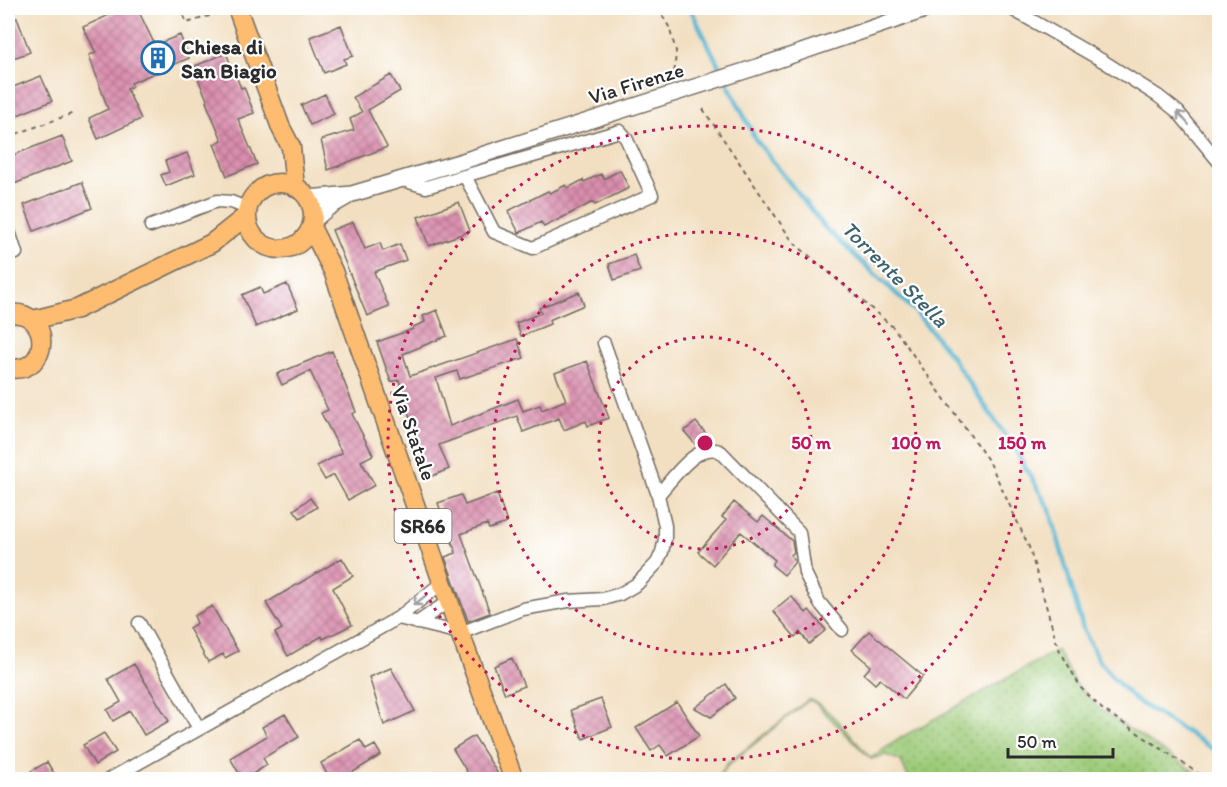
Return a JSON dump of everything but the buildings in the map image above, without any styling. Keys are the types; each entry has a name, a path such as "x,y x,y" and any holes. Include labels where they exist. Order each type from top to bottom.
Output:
{"main road":[{"name":"SR66","path":"231,9 291,147 301,192 313,211 312,224"},
{"name":"SR66","path":"276,183 282,163 281,128"},
{"path":"33,320 77,309 212,243 247,212 256,193 263,188 276,183 301,192"},
{"path":"247,212 251,232 256,239 271,248 290,248 312,256 333,271"},
{"path":"290,248 306,236 312,224"},
{"name":"Via Statale","path":"312,224 333,271 514,780"},
{"path":"212,243 256,239"},
{"path":"42,344 77,309"},
{"path":"8,368 18,369 31,364 42,344 41,333 33,320 9,311"}],"street":[{"name":"Via Firenze","path":"352,194 757,67 931,8"},
{"path":"1010,8 1104,61 1158,96 1178,112 1220,164"},
{"path":"399,179 426,187 620,131 626,138 652,195 533,248 494,232 465,176"},
{"path":"301,192 352,194"},
{"path":"312,224 328,208 352,194"},
{"path":"151,226 218,201 231,202 247,212"},
{"path":"8,228 16,253"},
{"path":"398,618 460,633 523,609 568,601 603,599 620,594 648,574 663,552 665,526 658,495 604,343"},
{"path":"658,495 699,452 711,449 721,452 799,532 805,573 819,602 842,630"},
{"path":"108,780 198,727 398,618 442,582"},
{"path":"417,623 449,601"},
{"path":"139,623 198,727"}],"path":[{"path":"180,8 187,23 231,9"},
{"path":"658,8 669,27 676,51 674,75 678,92"},
{"path":"703,109 793,242 894,328 990,464 1029,547 1058,647 1081,688 1102,709 1208,780"},
{"path":"8,137 74,112"}],"green space":[{"path":"1057,650 1075,683 1101,710 1205,779 909,779 901,761 886,755 871,759 814,702 809,700 728,765 721,774 722,779 720,774 727,764 809,699 817,703 834,717 871,758 902,737"}],"waterway":[{"name":"Torrente Stella","path":"690,8 756,140 826,229 914,310 949,353 1017,453 1050,510 1083,629 1098,659 1135,700 1220,753"}],"place":[{"name":"Chiesa di San Biagio","path":"158,58"}]}
